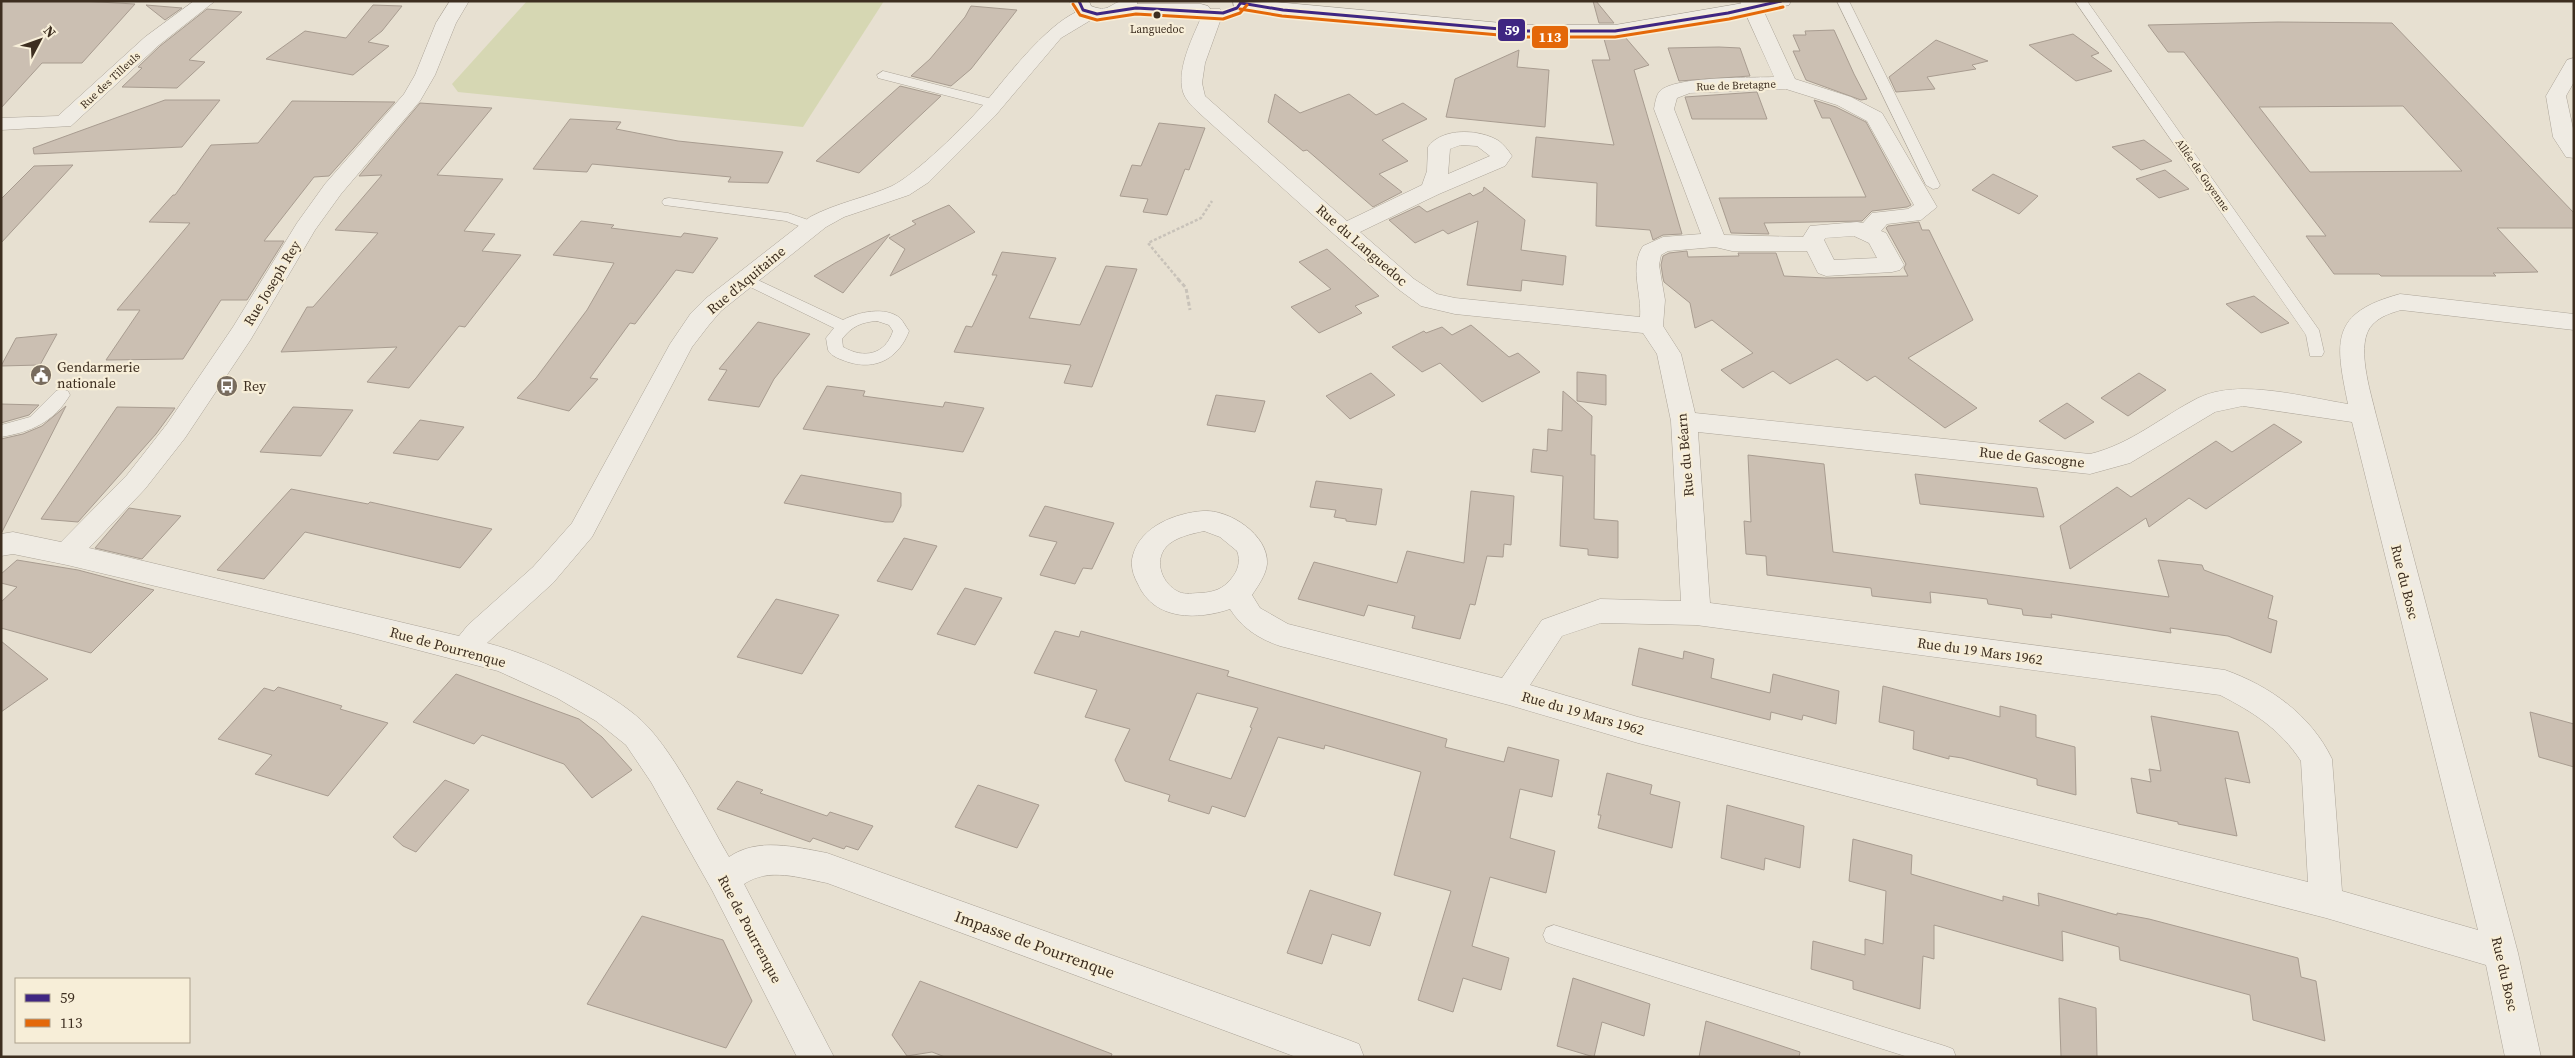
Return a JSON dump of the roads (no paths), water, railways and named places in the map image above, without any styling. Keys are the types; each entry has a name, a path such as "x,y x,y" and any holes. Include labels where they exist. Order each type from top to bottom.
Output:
{"street":[{"name":"Rue des Tilleuls","path":"1,124 64,122 152,41 206,1"},
{"name":"Rue Joseph Rey","path":"67,554 136,482 176,431 242,332 305,228 333,189 413,96 425,75 446,23 460,1"},
{"path":"1084,7 1106,14 1125,6 1203,8 1231,11 1242,2 1283,10 1524,31 1614,31 1728,13 1750,4 1782,1"},
{"name":"Rue de Bretagne","path":"1715,240 1664,108 1668,94 1688,87 1787,83 1750,4"},
{"name":"Rue d'Aquitaine","path":"464,651 478,633 556,562 582,530 682,344 713,305 812,226 836,212 901,190 921,176 995,104 1054,34 1084,7"},
{"name":"Rue du Languedoc","path":"1203,8 1192,90 1197,99 1344,231 1429,300 1464,307 1651,326"},
{"path":"2574,64 2556,96 2564,137 2574,152"},
{"path":"1787,83 1844,101 1875,116 1926,207 1913,215 1880,218 1867,233"},
{"path":"1344,231 1432,189"},
{"path":"1858,229 1878,238 1892,265 1826,268 1815,244 1813,240 1818,231 1858,229"},
{"path":"1651,326 1653,300 1648,265 1651,251 1663,244 1715,240 1732,244 1815,244"},
{"name":"Rue du Bosc","path":"2523,1057 2501,953 2363,415 2352,361 2353,334 2364,316 2382,306 2400,302 2574,322"},
{"name":"Rue du Béarn","path":"1651,326 1670,354 1684,421 1696,613"},
{"name":"Rue de Gascogne","path":"1684,421 2090,464 2121,456 2208,404 2243,397 2363,415"},
{"name":"Rue de Pourrenque","path":"1,545 12,543 67,554 353,621 504,660 568,689 607,712 637,736 662,772 724,879 816,1057"},
{"name":"Rue du 19 Mars 1962","path":"1236,594 1250,616 1280,634 1509,692 1638,730 2326,902 2501,953"},
{"name":"Rue du 19 Mars 1962","path":"1509,692 1552,628 1600,612 1696,613 2225,683 2266,704 2301,735 2316,759 2326,902"},
{"name":"Impasse de Pourrenque","path":"724,879 746,864 777,859 826,868 1346,1057"}],"lane":[{"path":"1843,1 1933,185"},
{"name":"Allée de Guyenne","path":"2081,1 2314,334 2316,352"},
{"path":"883,75 995,104"},
{"path":"669,202 788,217 812,226"},
{"path":"745,279 843,326"},
{"path":"1,431 22,429 42,419 62,396"},
{"path":"1554,934 1945,1057"}],"place":[{"name":"Languedoc","path":"1157,15"},
{"name":"Gendarmerie nationale","path":"41,375"},
{"name":"Rey","path":"227,386"}]}
